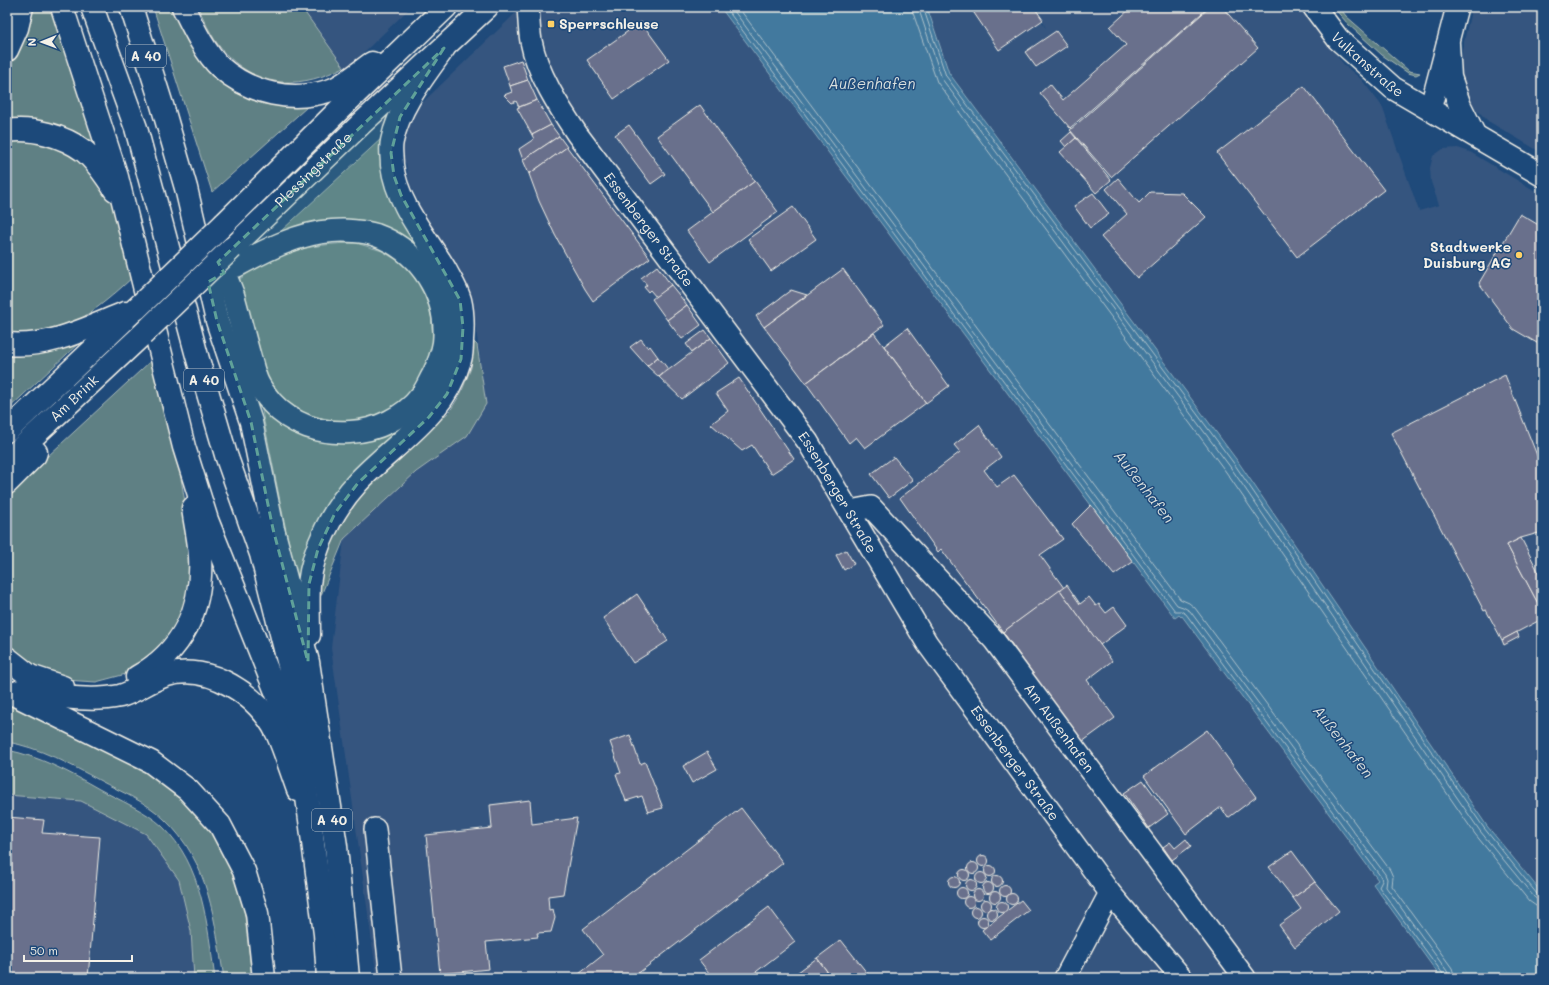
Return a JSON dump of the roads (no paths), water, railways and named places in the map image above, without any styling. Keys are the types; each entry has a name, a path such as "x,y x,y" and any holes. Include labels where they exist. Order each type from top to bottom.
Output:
{"main road":[{"path":"7,50 17,28 22,7"},
{"path":"62,7 117,177 184,447 207,520 302,757"},
{"name":"A 40","path":"92,7 136,128 197,356 226,455 262,554 289,665 325,934 328,978"},
{"name":"A 40","path":"131,7 186,188 217,321 251,422 273,529 308,662 336,846 348,978"},
{"path":"183,7 200,40 219,66 245,85 276,95 299,97 338,97 338,86 373,63 394,57 446,7"},
{"name":"Plessingstraße","path":"234,257 362,123 487,7"},
{"name":"Vulkanstraße","path":"1314,7 1338,39 1368,68 1393,88 1542,175"},
{"path":"1448,44 1450,77 1460,106 1474,134"},
{"path":"308,662 309,584 318,548 335,513 358,483 429,417 447,394 461,359 463,327 460,300 450,278 434,250 414,222 401,195 394,176 391,153 391,142 400,117 418,83 444,48"},
{"name":"Plessingstraße","path":"136,309 225,223 338,97"},
{"path":"7,131 37,132 61,139 84,151 105,174 124,204"},
{"path":"186,188 232,293 257,381 273,404 295,421 315,430 334,433 375,427 391,421 408,410 422,396 440,361 444,343 443,313 437,292 427,275 413,258 397,245 375,235 332,231 311,234 234,257"},
{"name":"Am Brink","path":"7,461 47,426 184,295 234,257"},
{"path":"7,344 19,345 41,343 59,338 136,309"},
{"name":"Am Brink","path":"7,431 136,309"},
{"path":"7,483 35,455 47,426"},
{"path":"7,658 30,676 54,685 75,689 99,688 130,681 151,669 168,654 181,637 191,620 196,604 200,581 200,556 184,447"},
{"path":"7,690 87,699 121,696 167,674 192,671 215,677 234,686 260,708 276,732 311,827"},
{"path":"7,690 151,762 188,790 220,825 244,871 257,912 264,978"}],"street":[{"name":"Essenberger Straße","path":"528,7 531,41 540,68 558,104 577,134 808,442 927,643 1110,892 1182,978"},
{"path":"1430,110 1457,7"},
{"name":"Am Außenhafen","path":"850,511 871,507 994,640 1245,978"},
{"path":"375,829 391,978"},
{"path":"1065,978 1110,892"}],"water":[{"name":"Außenhafen","path":"720,7 927,7 949,73 1239,463 1487,826 1542,893 1542,978 1441,978 1373,884 1378,880 1182,616 1181,617 1179,615 1175,618"}],"place":[{"name":"Sperrschleuse","path":"551,24"},
{"name":"Stadtwerke Duisburg AG","path":"1519,255"}]}
